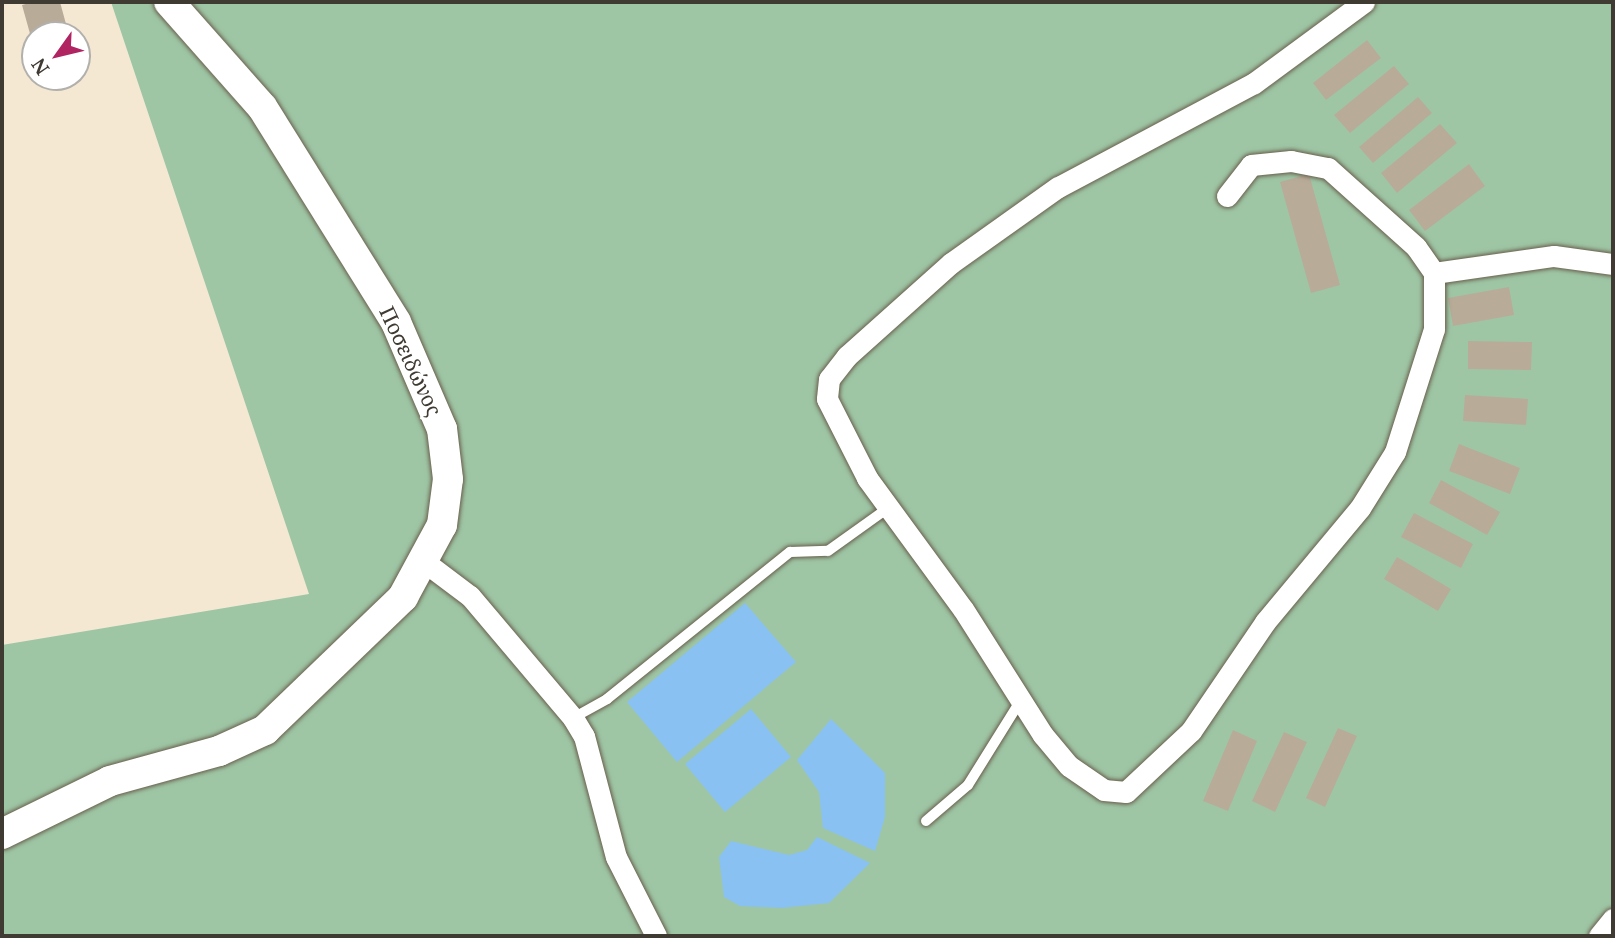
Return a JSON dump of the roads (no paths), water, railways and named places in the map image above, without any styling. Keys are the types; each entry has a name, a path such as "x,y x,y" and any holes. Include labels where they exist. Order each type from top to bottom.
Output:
{"street":[{"name":"Ποσειδώνος","path":"2,834 110,781 219,751 265,730 372,631 426,564 442,525 448,479 442,429 421,377 312,179 262,107 169,2"},
{"path":"1227,196 1251,166 1291,161 1328,168 1416,247 1434,273 1434,329 1395,452 1360,508 1265,622 1191,731 1147,777 1126,792 1104,790 1069,766 888,508 834,422 827,399 829,379 847,356 908,298 1058,187 1255,83 1364,2"},
{"path":"1434,273 1554,256 1613,264"},
{"path":"426,564 470,596 573,718 584,736 616,857 656,936"},
{"path":"1599,936 1613,919"}],"lane":[{"path":"573,718 607,699 790,552 828,551 888,508"},
{"path":"926,821 968,785 1021,700"}],"water":[{"path":"745,603 796,662 677,762 627,702"},
{"path":"751,709 791,757 725,812 685,764"},
{"path":"831,719 885,773 885,817 875,851 823,828 819,792 797,760"},
{"path":"817,837 870,863 829,903 781,908 740,906 724,897 719,857 731,841 789,855 807,850"}]}
